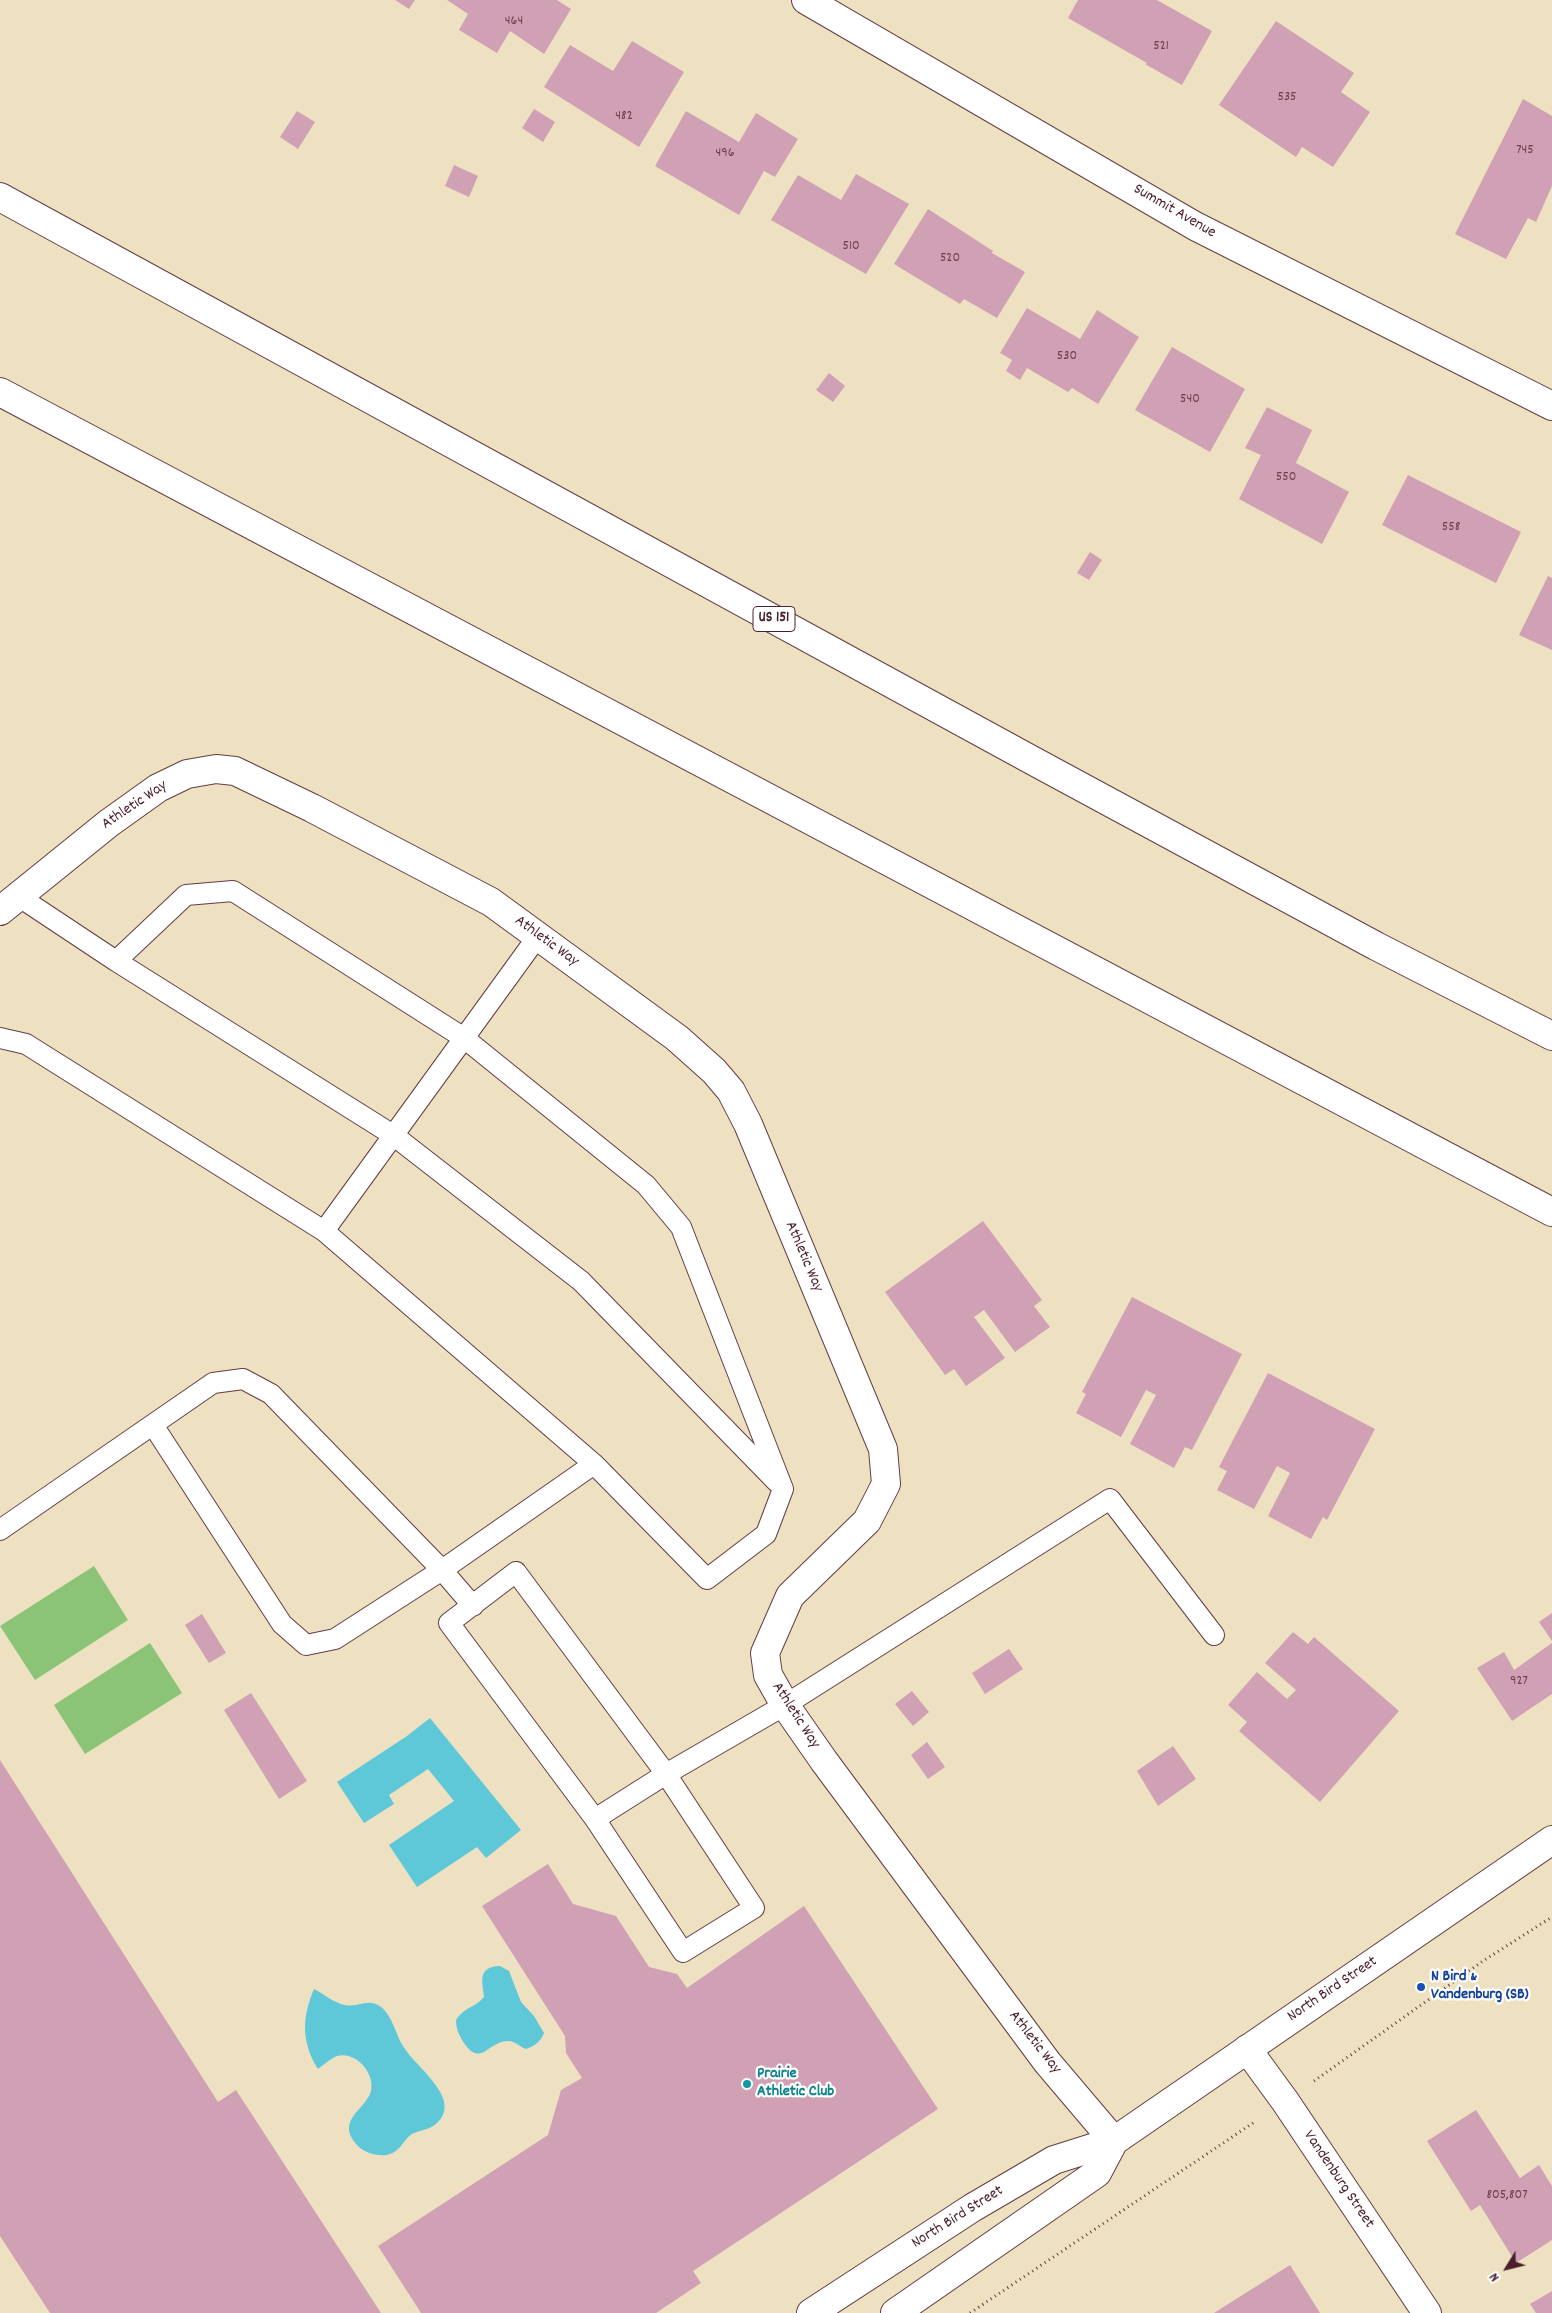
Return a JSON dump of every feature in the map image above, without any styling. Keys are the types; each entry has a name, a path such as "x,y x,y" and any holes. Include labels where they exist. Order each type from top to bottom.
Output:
{"main road":[{"name":"Summit Avenue","path":"806,0 1196,226 1550,401"},
{"name":"US 151","path":"0,197 1039,764 1376,946 1552,1036"},
{"path":"0,392 1552,1212"},
{"name":"Athletic Way","path":"9,904 110,823 158,788 187,774 216,769 235,771 312,808 491,902 677,1038 714,1071 731,1091 748,1124 883,1449 886,1484 867,1521 790,1596 766,1653 768,1675 785,1705 824,1761 1047,2062 1114,2141"},
{"name":"North Bird Street","path":"810,2313 972,2208 1054,2160 1114,2141 1552,1840"},
{"name":"Vandenburg Street","path":"1247,2049 1285,2101 1427,2313"},
{"name":"North Bird Street","path":"895,2313 1096,2173 1114,2141"}],"lane":[{"path":"0,1038 26,1044 324,1231 594,1464 707,1579 766,1534 783,1489 681,1227 646,1184 464,1038 233,891 186,895 116,961"},
{"path":"9,904 116,961 393,1135 581,1281 783,1489"},
{"path":"324,1231 538,936"},
{"path":"0,1530 213,1383 243,1379 271,1394 442,1570 473,1606"},
{"path":"153,1425 282,1624 306,1645 335,1639 442,1570 594,1464"},
{"path":"595,1819 666,1774 785,1705 1110,1499 1214,1635"},
{"path":"516,1572 666,1774 754,1908 683,1952 595,1819 450,1623 516,1572"}],"green space":[{"path":"94,1566 128,1620 35,1680 0,1626"},
{"path":"150,1643 182,1693 85,1754 54,1705"}],"water":[{"path":"430,1718 521,1830 486,1858 477,1847 417,1887 389,1845 454,1801 428,1769 389,1795 394,1804 364,1823 337,1782 407,1736"},
{"path":"500,1966 509,1971 521,2002 534,2016 544,2033 537,2043 526,2049 508,2041 501,2042 480,2053 475,2053 470,2050 459,2035 456,2020 462,2013 484,1997 482,1981 487,1969"},
{"path":"314,1989 341,2004 350,2006 372,2003 381,2007 389,2016 405,2049 436,2085 442,2095 445,2105 443,2115 436,2124 412,2134 391,2154 382,2155 368,2152 358,2146 351,2137 350,2122 371,2091 370,2077 363,2065 357,2060 344,2055 334,2057 318,2069 312,2059 305,2029 307,2010"}],"building":[{"path":"395,0 415,0 409,9"},
{"path":"447,0 557,0 571,9 544,54 510,31 497,53 459,30 468,14"},
{"path":"1078,0 1157,0 1212,31 1182,85 1068,18"},
{"path":"1276,21 1354,73 1341,92 1370,112 1333,167 1302,147 1296,157 1219,105"},
{"path":"632,41 684,72 639,147 544,87 570,45 613,71"},
{"path":"1523,99 1552,116 1552,186 1536,222 1528,218 1506,259 1455,234"},
{"path":"534,109 555,122 543,142 522,128"},
{"path":"297,111 315,122 298,149 280,137"},
{"path":"686,111 739,142 756,113 798,139 775,177 764,171 739,215 655,166"},
{"path":"454,165 478,176 469,197 445,186"},
{"path":"856,174 909,204 866,274 771,220 798,175 841,200"},
{"path":"928,209 993,251 992,253 1025,272 997,318 964,299 960,304 894,264"},
{"path":"1027,308 1080,339 1097,310 1139,337 1098,404 1072,388 1068,392 1027,368 1020,380 1006,371 1012,360 1000,353"},
{"path":"1172,347 1245,389 1210,452 1135,410"},
{"path":"829,373 845,386 833,402 816,390"},
{"path":"1267,407 1312,430 1296,463 1349,492 1322,544 1239,499 1261,455 1245,448"},
{"path":"1408,475 1521,532 1496,583 1382,525"},
{"path":"1090,552 1102,560 1089,580 1077,573"},
{"path":"1548,576 1552,578 1552,650 1519,635"},
{"path":"983,1221 1042,1300 1034,1306 1050,1327 1015,1352 984,1310 974,1317 1005,1358 966,1386 954,1369 945,1375 885,1292"},
{"path":"1132,1297 1242,1354 1192,1450 1185,1447 1174,1468 1130,1444 1156,1395 1146,1390 1121,1437 1076,1413 1086,1394 1082,1392"},
{"path":"1268,1373 1375,1429 1327,1520 1323,1517 1311,1539 1268,1516 1290,1473 1277,1466 1254,1509 1217,1490 1227,1471 1219,1467"},
{"path":"1552,1613 1552,1641 1539,1622"},
{"path":"202,1614 226,1653 209,1663 185,1625"},
{"path":"1293,1632 1308,1644 1314,1637 1399,1711 1320,1802 1239,1731 1247,1722 1228,1705 1257,1672 1287,1699 1296,1690 1265,1663"},
{"path":"1552,1643 1552,1694 1512,1721 1477,1668 1504,1652 1514,1670"},
{"path":"1009,1649 1023,1669 985,1694 972,1673"},
{"path":"912,1691 929,1712 913,1726 895,1704"},
{"path":"251,1693 307,1781 279,1799 224,1710"},
{"path":"927,1742 945,1767 928,1779 911,1755"},
{"path":"1173,1746 1196,1779 1158,1806 1137,1771"},
{"path":"0,1760 218,2102 236,2090 381,2313 50,2313 0,2236"},
{"name":"Prairie Athletic Club","path":"548,1864 573,1904 616,1916 649,1967 677,1974 687,1988 804,1906 938,2109 693,2271 701,2283 656,2313 421,2313 378,2246 548,2135 561,2090 582,2078 566,2053 565,2036 482,1906"},
{"path":"1476,2110 1520,2178 1539,2165 1552,2186 1552,2240 1516,2263 1480,2205 1471,2211 1427,2141"},
{"path":"1290,2265 1320,2313 1214,2313"},
{"path":"1552,2291 1552,2313 1536,2313 1530,2304"}],"place":[{"name":"N Bird & Vandenburg (SB)","path":"1421,1987"},
{"name":"Prairie Athletic Club","path":"747,2084"}]}
